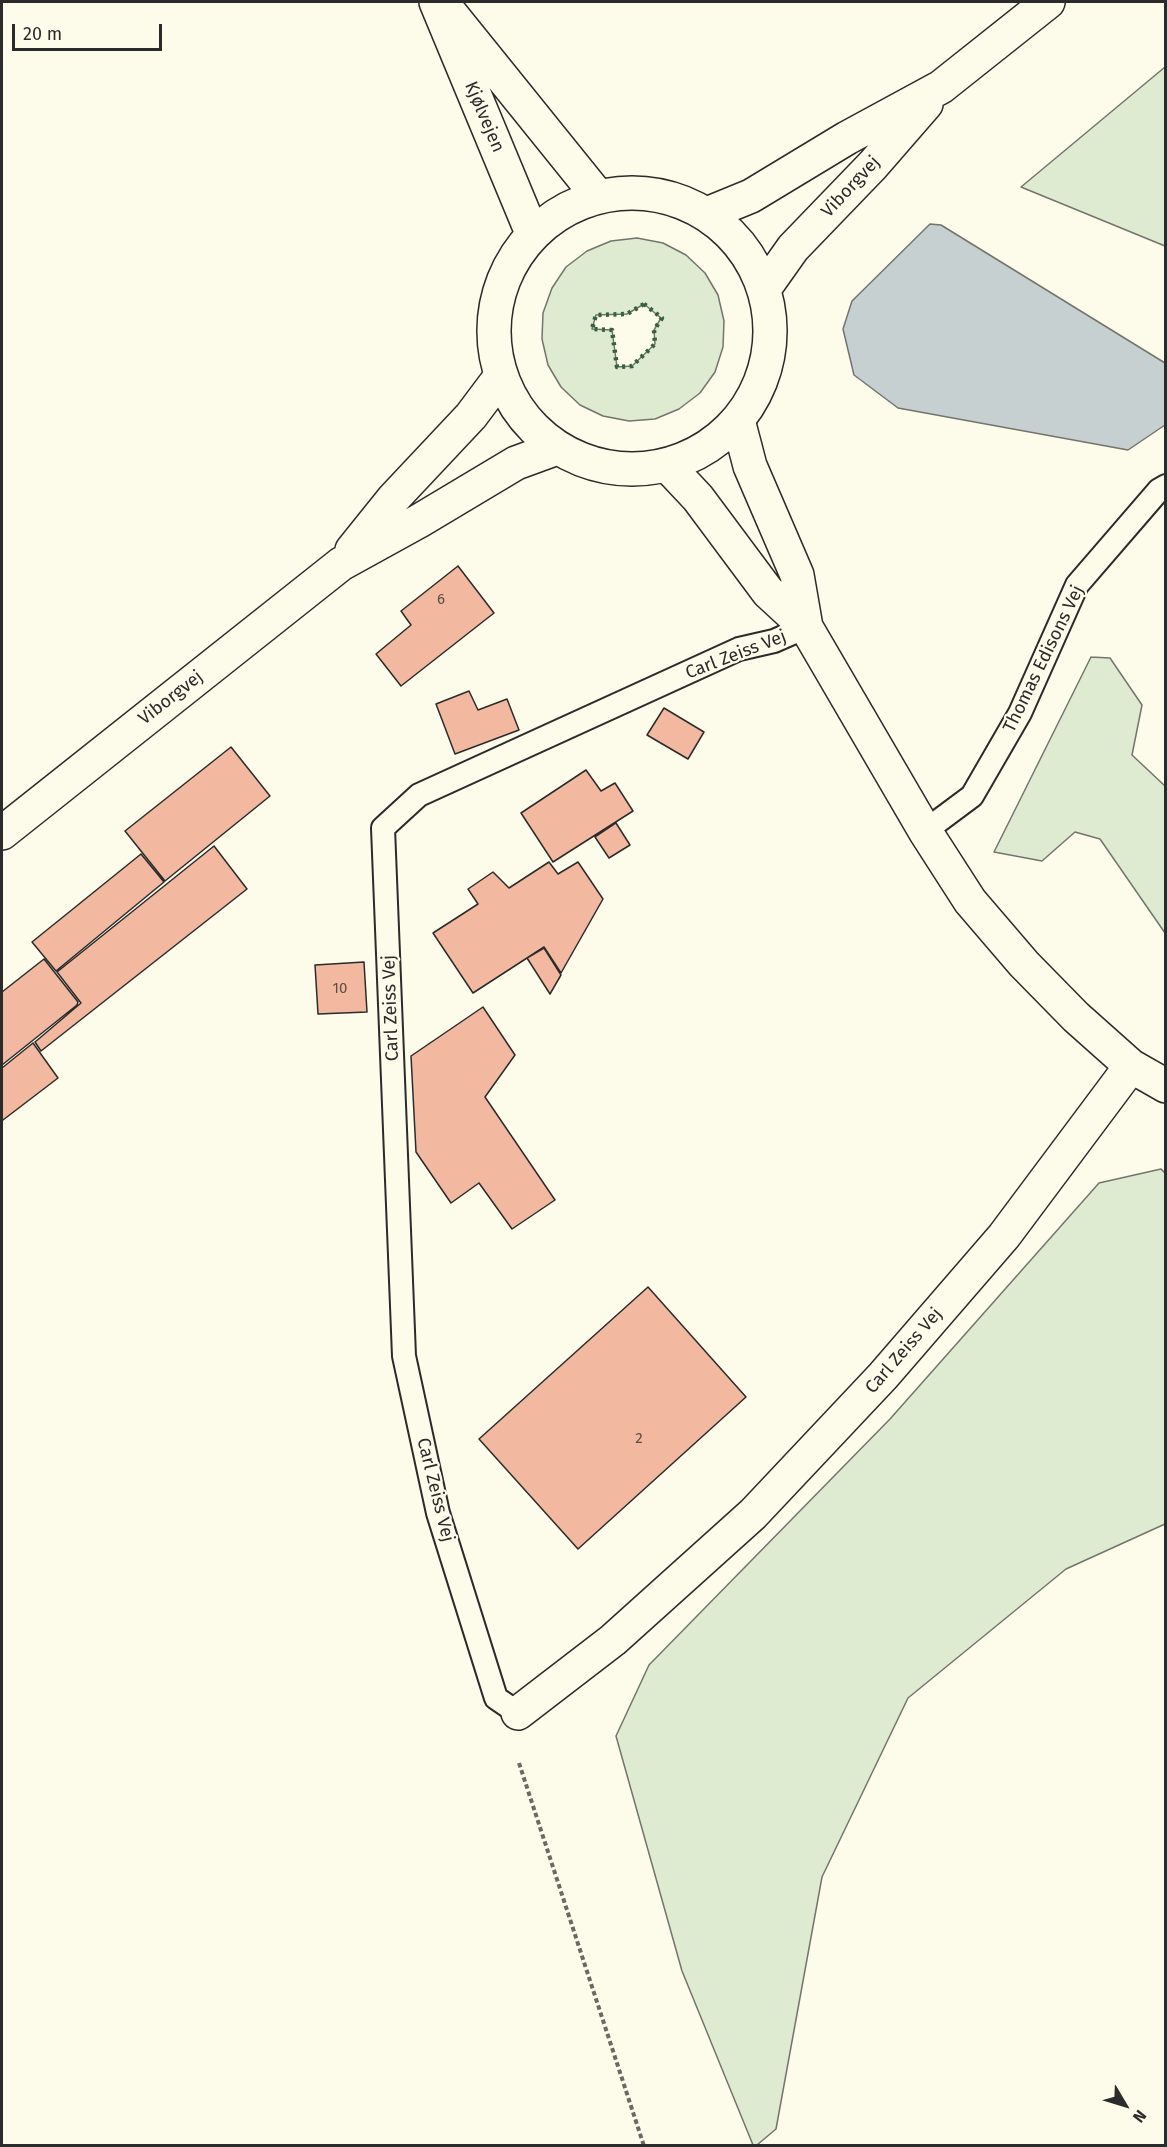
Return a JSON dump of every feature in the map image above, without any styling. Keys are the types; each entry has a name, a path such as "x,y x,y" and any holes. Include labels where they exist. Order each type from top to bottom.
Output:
{"main road":[{"name":"Kjølvejen","path":"438,2 597,195"},
{"name":"Kjølvejen","path":"438,2 532,233"},
{"name":"Viborgvej","path":"707,214 751,196 847,138 941,87 1048,2"},
{"name":"Viborgvej","path":"765,289 793,248 873,165 941,87"},
{"path":"629,192 657,194 683,201 707,214 732,234 751,259 765,289 771,316 770,344 765,371 754,397 738,420 717,440 693,455 667,465 638,469 610,468 582,461 556,448 533,428 514,404 501,376 494,348 494,318 500,290 512,262 532,233 575,204 597,195 629,192"},
{"name":"Viborgvej","path":"341,564 393,499 471,416 501,376"},
{"path":"738,420 750,466 797,575 806,627"},
{"name":"Viborgvej","path":"2,833 341,564 516,463 556,448"},
{"path":"667,465 698,498 768,592 806,627 925,831 970,901 1024,964 1076,1017 1131,1066 1166,1086"},
{"name":"Carl Zeiss Vej","path":"518,1713 613,1640 744,1521 859,1402 1004,1236 1131,1066"}],"lane":[{"name":"Thomas Edisons Vej","path":"925,831 972,796 1020,713 1077,585 1159,490 1166,486"},
{"name":"Carl Zeiss Vej","path":"518,1713 496,1698 438,1513 404,1356 383,828 419,795 739,649 774,641 806,627"}],"path":[{"path":"519,1763 644,2145"}],"green space":[{"path":"1165,67 1165,246 1021,187"},
{"path":"637,238 663,243 686,255 705,273 718,295 724,321 723,347 715,372 700,393 679,409 655,419 629,421 603,416 580,405 561,387 548,365 542,339 543,313 552,288 566,267 587,251 611,241","holes":["644,304 661,318 654,330 655,344 632,366 617,367 612,330 592,329 596,315 627,314"]},
{"path":"1091,657 1110,658 1142,705 1132,755 1165,786 1165,933 1100,839 1075,832 1042,861 994,852"},
{"path":"1161,1169 1166,1174 1165,1524 1066,1569 908,1698 822,1877 776,2129 757,2145 753,2145 682,1971 616,1736 649,1665 890,1419 1099,1183"}],"shaded area":[{"path":"930,224 941,225 1165,363 1165,425 1128,450 898,408 854,375 843,329 852,301"}],"building":[{"path":"458,566 494,613 401,686 376,654 411,625 401,611"},
{"path":"469,691 478,710 507,699 519,730 455,754 436,704"},
{"path":"664,708 704,732 688,759 647,735"},
{"path":"231,747 270,796 165,881 125,831"},
{"path":"586,770 601,791 615,783 633,811 553,862 521,813"},
{"path":"616,823 630,845 609,858 595,837"},
{"path":"214,846 247,889 41,1051 35,1042 81,1003 57,972"},
{"path":"141,854 164,882 56,971 32,942"},
{"path":"549,862 558,874 578,862 603,899 561,973 544,947 473,993 433,933 478,904 468,889 493,872 509,888"},
{"path":"544,948 561,975 550,994 527,958"},
{"path":"44,959 78,1002 77,1005 2,1065 2,992"},
{"path":"364,962 367,1012 318,1014 315,965"},
{"path":"483,1007 515,1055 485,1097 555,1200 512,1229 479,1183 451,1203 416,1152 411,1056"},
{"path":"33,1043 58,1078 3,1120 2,1068"},
{"path":"648,1287 746,1397 578,1549 479,1439"}],"hedge":[{"path":"644,304 662,318 654,330 655,344 632,366 617,367 612,330 592,329 596,315 627,314 644,304"}]}
